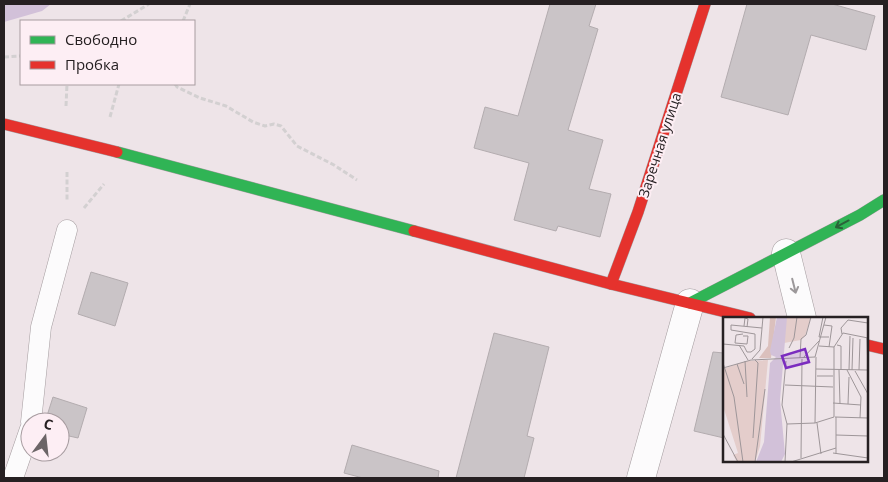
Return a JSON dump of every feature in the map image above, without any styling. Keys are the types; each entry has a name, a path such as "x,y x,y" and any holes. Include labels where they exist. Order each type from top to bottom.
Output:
{"main road":[{"name":"Заречная улица","path":"611,284 638,212 705,4"},
{"path":"4,124 117,152 611,284 746,317"},
{"path":"690,304 860,215 884,200"},
{"path":"868,345 884,349"}],"street":[{"path":"786,254 802,317"},
{"path":"641,478 690,304"}],"lane":[{"path":"860,215 884,220"},
{"path":"32,412 41,328 67,230"},
{"path":"13,478 20,458"}],"path":[{"path":"122,20 149,4"},
{"path":"183,20 190,4"},
{"path":"4,57 20,56"},
{"path":"110,119 119,85"},
{"path":"176,85 200,98 226,106 253,122 266,126 274,124 281,126 297,146 358,180"},
{"path":"67,230 106,181"}],"shaded area":[{"path":"4,4 51,4 42,11 4,22"}],"building":[{"path":"550,4 596,4 589,26 598,29 568,130 603,140 589,189 611,194 600,237 558,226 556,231 514,220 529,163 474,148 485,107 518,116"},
{"path":"747,4 832,4 875,16 866,50 811,35 788,115 721,97"},
{"path":"91,272 128,283 115,326 78,314"},
{"path":"494,333 549,347 527,436 534,438 524,478 456,478"},
{"path":"713,352 723,353 723,438 694,431"},
{"path":"53,397 87,408 78,438 70,436 70,412 48,412"},
{"path":"352,445 439,471 438,478 363,478 344,473"}],"traffic: fast":[{"path":"117,152 414,231"},
{"path":"690,303 860,215 884,200"}],"traffic: jam":[{"path":"611,284 638,212 705,4"},
{"path":"4,124 117,152"},
{"path":"414,231 611,284 746,317"},
{"path":"868,345 884,349"}]}
